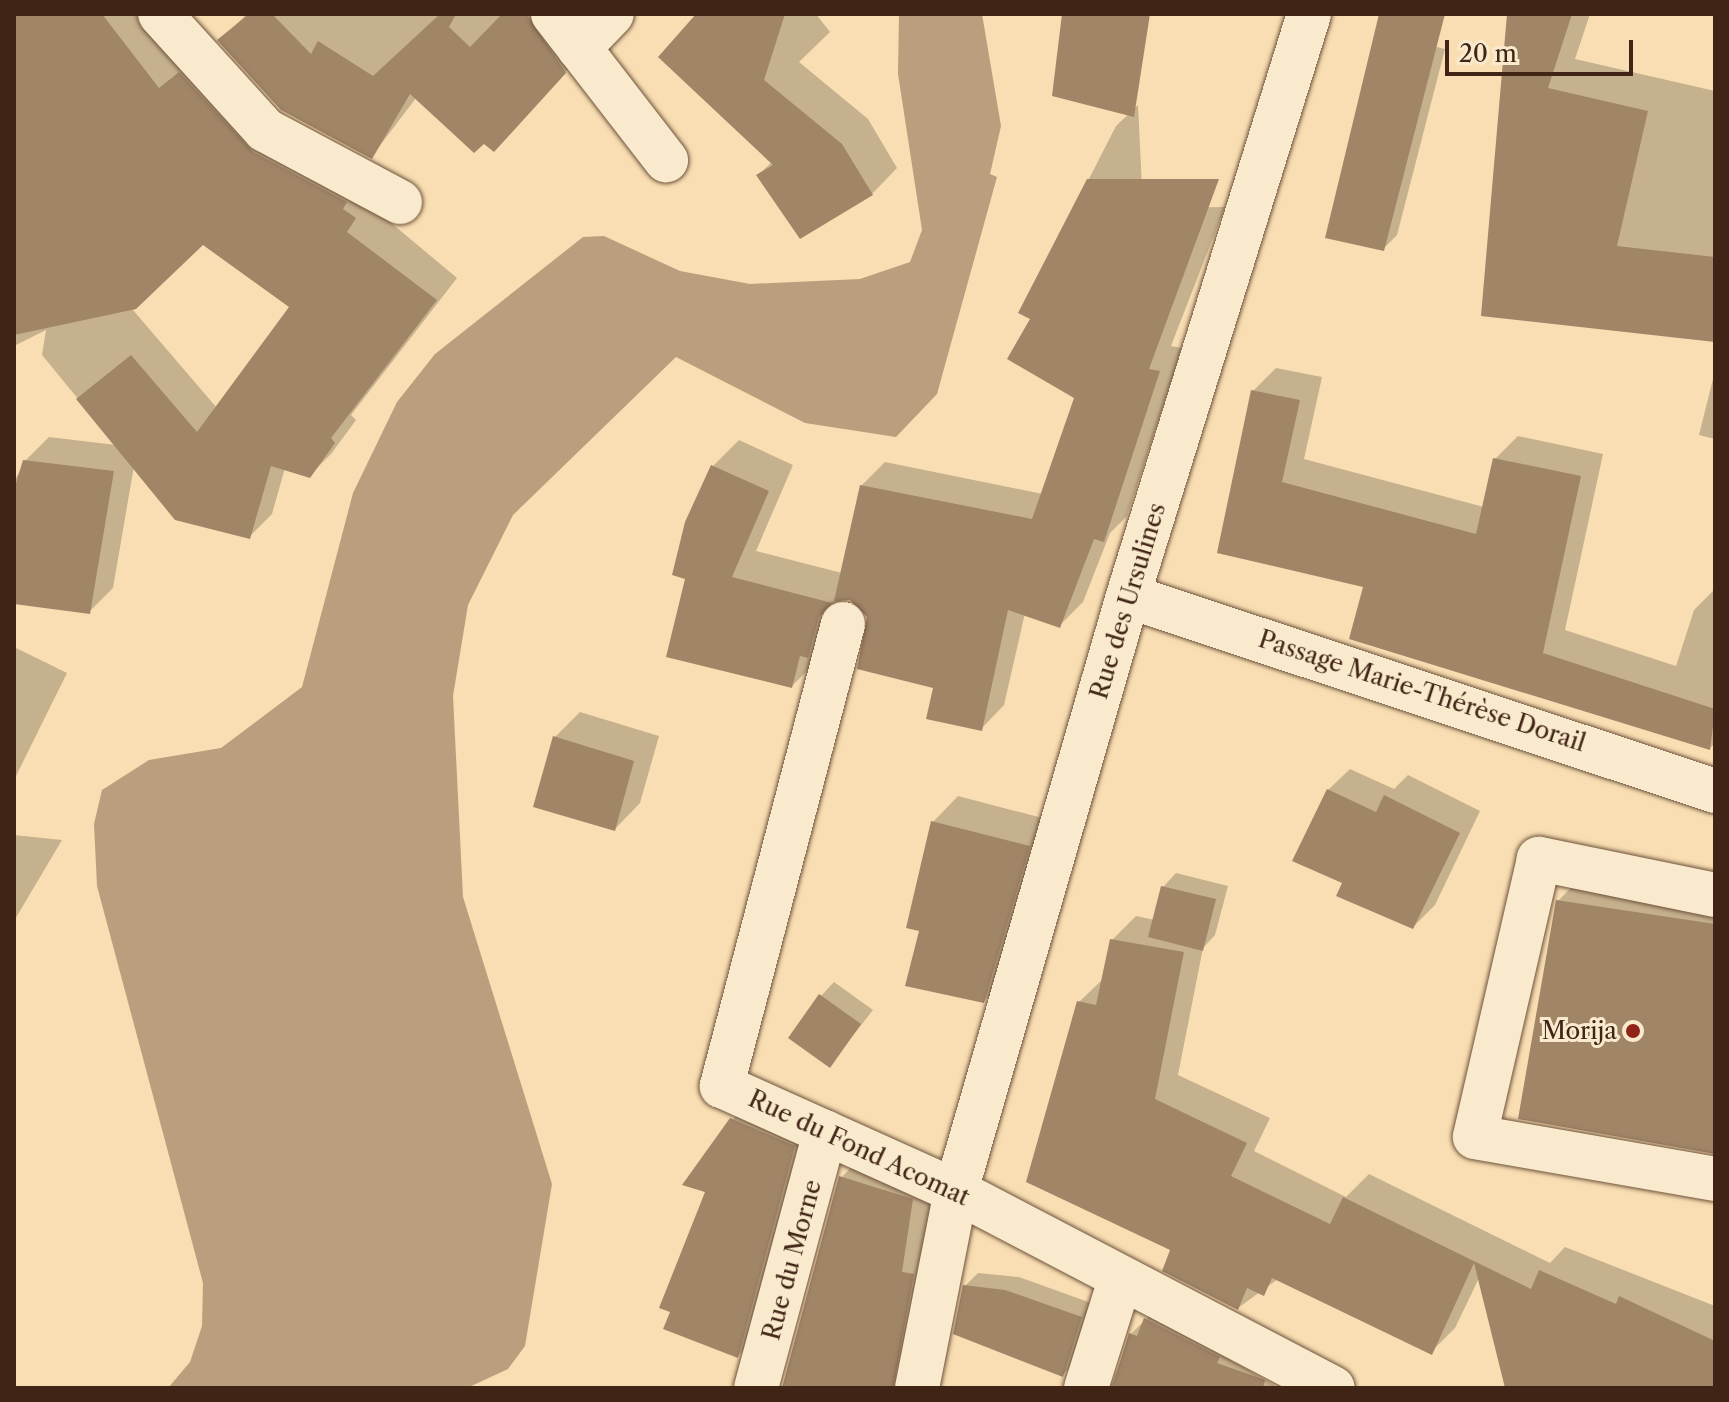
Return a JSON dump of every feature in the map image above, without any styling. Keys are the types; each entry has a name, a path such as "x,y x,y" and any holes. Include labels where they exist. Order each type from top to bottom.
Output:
{"street":[{"path":"160,14 265,130 400,202"},
{"path":"612,14 566,31 666,160"},
{"name":"Rue des Ursulines","path":"917,1388 956,1191 1128,596 1309,14"},
{"name":"Passage Marie-Thérèse Dorail","path":"1128,596 1715,791"},
{"name":"Rue du Fond Acomat","path":"843,624 722,1086 956,1191 1120,1280 1333,1388"},
{"path":"1715,895 1539,859 1475,1137 1715,1179"},
{"name":"Rue du Morne","path":"756,1388 825,1132"},
{"path":"1086,1388 1120,1280"}],"shaded area":[{"path":"899,14 982,14 1001,126 990,174 997,177 937,394 896,437 805,423 676,357 513,515 468,605 453,696 463,897 552,1184 525,1346 508,1369 467,1388 168,1388 190,1362 202,1326 203,1283 97,886 94,824 102,790 149,760 221,748 302,687 353,493 397,402 435,354 583,237 604,236 680,271 750,284 860,279 910,262 922,230 898,74"}],"building":[{"path":"14,14 102,14 159,88 179,72 253,152 347,202 343,209 356,218 347,232 437,300 331,438 335,443 310,478 271,466 250,539 175,520 76,399 131,355 197,432 289,307 203,245 136,309 14,335"},
{"path":"249,14 272,14 311,54 318,41 373,76 440,14 455,16 449,27 470,47 502,14 526,14 566,73 494,152 484,144 474,153 410,94 372,159 281,110 217,40"},
{"path":"696,14 785,14 764,80 842,144 873,195 800,239 756,175 773,165 658,57"},
{"path":"1062,14 1150,14 1134,117 1052,96"},
{"path":"1379,14 1445,14 1384,251 1325,238"},
{"path":"1507,14 1572,14 1548,88 1648,111 1617,246 1715,257 1715,342 1481,316"},
{"path":"1087,179 1219,179 1149,369 1160,371 1104,542 1094,539 1060,628 1008,610 982,731 926,719 933,688 857,669 867,617 850,600 834,601 860,485 1032,519 1074,398 1007,359 1030,319 1018,313"},
{"path":"1251,390 1300,400 1282,482 1476,534 1493,458 1581,476 1543,653 1715,709 1710,750 1349,639 1363,587 1217,553"},
{"path":"23,460 114,471 90,614 14,604 14,490"},
{"path":"711,465 769,491 732,577 832,603 819,617 808,658 800,656 792,688 666,657 685,579 672,575 685,522"},
{"path":"553,736 634,761 615,831 533,807"},
{"path":"1327,789 1376,812 1384,795 1460,833 1413,929 1336,896 1342,883 1292,861"},
{"path":"931,821 1030,846 984,1003 905,986 919,931 906,928"},
{"path":"1161,886 1216,899 1203,951 1148,937"},
{"name":"Morija","path":"1556,900 1715,924 1715,1154 1518,1119"},
{"path":"1110,939 1184,952 1155,1099 1247,1143 1231,1176 1330,1224 1343,1197 1531,1289 1539,1270 1616,1304 1619,1296 1715,1341 1715,1388 1505,1388 1474,1263 1432,1355 1272,1278 1264,1296 1247,1288 1238,1310 1162,1271 1170,1250 1026,1182 1077,1001 1096,1005"},
{"path":"819,994 861,1024 830,1068 788,1038"},
{"path":"730,1118 795,1146 738,1358 663,1329 670,1312 659,1308 705,1192 682,1185"},
{"path":"839,1176 913,1199 902,1272 914,1274 893,1388 782,1388"},
{"path":"963,1285 1005,1290 1082,1317 1063,1377 953,1334"},
{"path":"1144,1318 1220,1357 1217,1363 1265,1380 1263,1388 1112,1388 1129,1333 1137,1336"}],"place":[{"name":"Morija","path":"1633,1031"}]}
